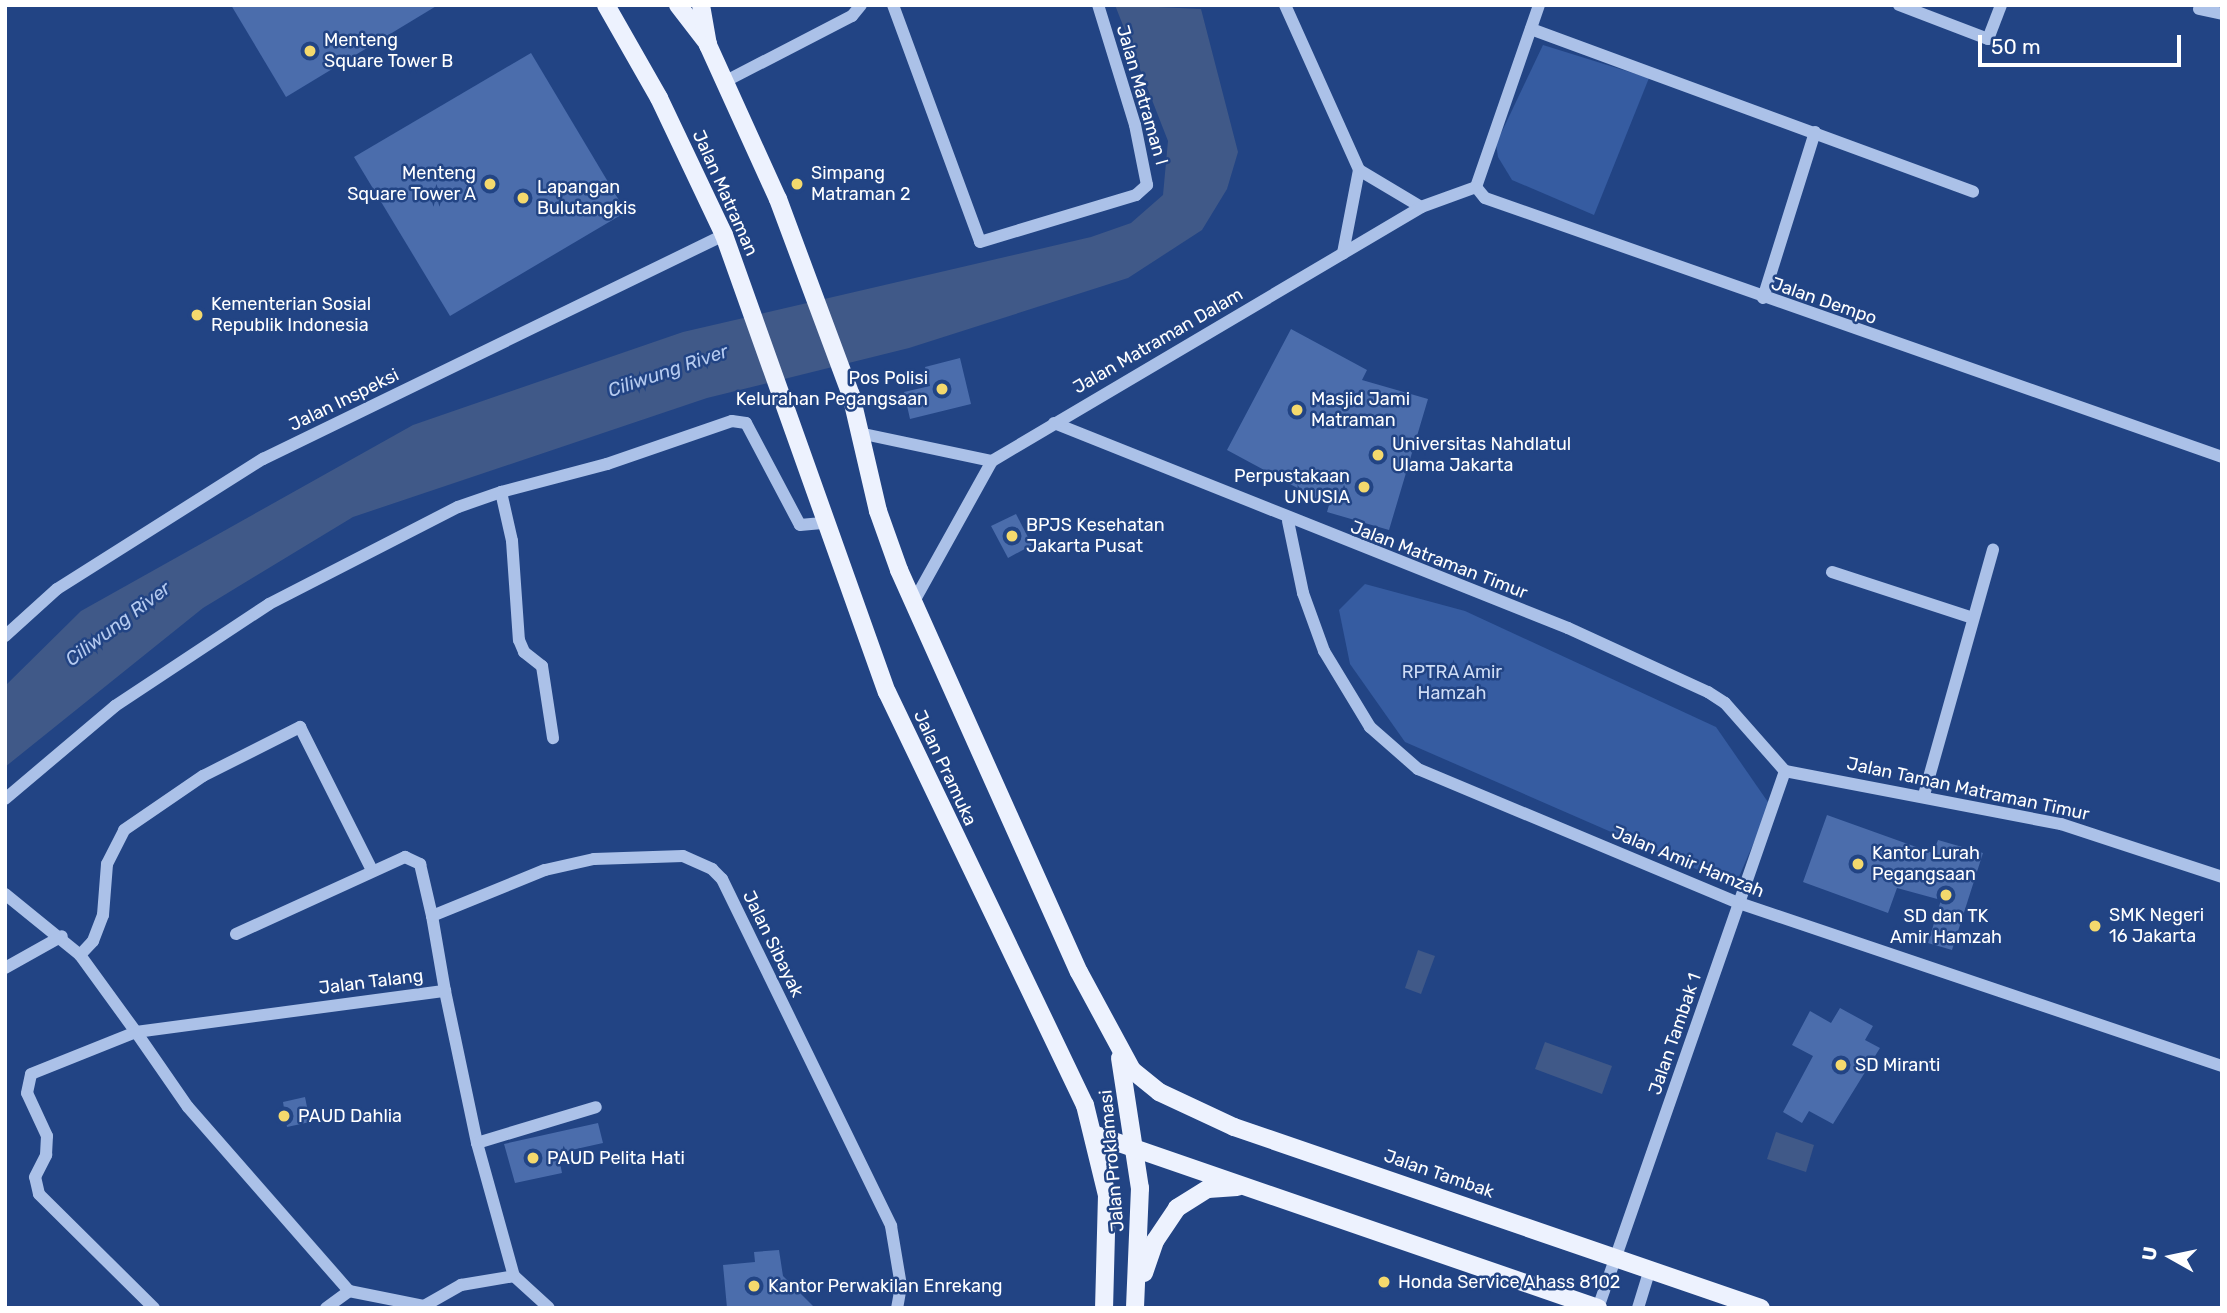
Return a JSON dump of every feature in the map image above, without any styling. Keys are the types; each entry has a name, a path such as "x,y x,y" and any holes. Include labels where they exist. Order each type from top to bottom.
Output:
{"main road":[{"name":"Jalan Matraman","path":"606,5 659,97 724,236 786,407"},
{"path":"678,5 708,45"},
{"path":"701,5 708,45 794,238 850,395 878,511 914,603 1102,1021 1119,1052"},
{"name":"Jalan Pramuka","path":"786,407 887,692 1096,1135"},
{"name":"Jalan Proklamasi","path":"1119,1052 1136,1150 1141,1226 1135,1301"},
{"name":"Jalan Tambak","path":"1119,1052 1159,1092 1234,1127 1761,1308"},
{"path":"1096,1135 1598,1308"},
{"name":"Jalan Proklamasi","path":"1096,1135 1109,1224 1104,1308"},
{"path":"1135,1301 1155,1241 1177,1208 1208,1189 1255,1188"}],"street":[{"path":"724,82 852,16 861,5"},
{"name":"Jalan Matraman I","path":"893,5 980,242 1136,195 1147,185 1135,125 1098,5"},
{"path":"1285,5 1359,170 1421,207 1476,187 1539,5"},
{"path":"1899,5 1988,38 2001,5"},
{"path":"2199,9 2222,14"},
{"path":"1531,29 1973,192"},
{"path":"1763,298 1815,132"},
{"path":"1343,253 1359,170"},
{"name":"Jalan Dempo","path":"1476,187 1485,198 1763,298 2222,457"},
{"name":"Jalan Matraman Dalam","path":"914,603 992,461 1421,207"},
{"name":"Jalan Inspeksi","path":"5,636 57,589 263,459 724,236"},
{"path":"5,799 115,706 269,604 458,507 501,492 607,464 732,421 746,424 800,525 825,523"},
{"name":"Jalan Matraman Timur","path":"1054,423 1288,521 1568,628 1708,692 1725,703 1784,771"},
{"path":"859,433 992,461"},
{"path":"501,492 512,541 519,640 524,652 542,666 553,738"},
{"name":"Jalan Amir Hamzah","path":"1288,521 1303,593 1324,650 1370,727 1391,749 1419,769 1739,903 2222,1066"},
{"path":"1924,795 1970,617 1993,549"},
{"path":"1832,572 1970,617"},
{"path":"80,955 93,942 103,915 107,864 124,830 203,776 300,727 372,870"},
{"name":"Jalan Taman Matraman Timur","path":"1784,771 1924,795 2101,835 2222,877"},
{"name":"Jalan Tambak 1","path":"1598,1308 1784,771"},
{"name":"Jalan Sibayak","path":"432,916 545,870 594,859 683,856 712,869 722,879 891,1226 901,1286 897,1308"},
{"path":"236,934 394,859 415,859 432,916 444,991"},
{"path":"5,894 62,936 80,955 188,1107 349,1291 424,1306 461,1284 514,1276 549,1308"},
{"path":"5,968 62,936"},
{"name":"Jalan Talang","path":"154,1308 39,1194 35,1177 46,1155 47,1136 27,1093 31,1074 136,1032 444,991 477,1143 514,1276"},
{"path":"477,1143 596,1107"},
{"path":"1638,1308 1650,1269"},
{"path":"326,1308 349,1291"}],"green space":[{"path":"1543,45 1649,78 1594,215 1512,180 1498,157 1496,144"},
{"name":"RPTRA Amir Hamzah","path":"1365,584 1465,611 1716,727 1770,805 1735,886 1405,742 1350,664 1339,610"}],"water":[{"name":"Ciliwung River","path":"1115,5 1201,9 1238,152 1227,189 1202,230 1128,278 909,348 707,398 353,517 203,608 5,767 5,686 81,611 413,425 683,332 1091,237 1131,223 1163,195 1168,141"},
{"path":"1418,950 1435,956 1421,994 1405,988"},
{"path":"1545,1042 1612,1066 1602,1094 1535,1069"},
{"path":"1776,1132 1814,1145 1806,1172 1767,1159"}],"building":[{"name":"Menteng Square Tower B","path":"231,5 438,5 286,97"},
{"name":"Menteng Square Tower A","path":"531,53 626,212 450,316 354,157"},
{"path":"1291,329 1367,370 1362,380 1428,399 1389,530 1327,512 1329,505 1227,450"},
{"name":"Pos Polisi Kelurahan Pegangsaan","path":"960,358 971,404 910,419 904,392 930,386 925,367"},
{"name":"BPJS Kesehatan Jakarta Pusat","path":"1016,514 1032,545 1008,558 991,526"},
{"path":"1827,815 1933,853 1938,840 1983,853 1952,950 1928,943 1941,900 1897,888 1888,913 1803,882"},
{"name":"SD Miranti","path":"1840,1008 1873,1026 1865,1040 1880,1048 1833,1124 1809,1111 1802,1123 1783,1112 1813,1056 1792,1045 1810,1011 1831,1023"},
{"path":"305,1097 310,1122 287,1127 283,1102"},
{"name":"PAUD Pelita Hati","path":"598,1123 603,1143 558,1153 562,1173 515,1183 504,1144"},
{"name":"Kantor Perwakilan Enrekang","path":"779,1250 783,1276 815,1308 727,1308 723,1265 755,1262 754,1252"}],"place":[{"name":"Menteng Square Tower B","path":"310,51"},
{"name":"Menteng Square Tower A","path":"490,184"},
{"name":"Simpang Matraman 2","path":"797,184"},
{"name":"Lapangan Bulutangkis","path":"523,198"},
{"name":"Kementerian Sosial Republik Indonesia","path":"197,315"},
{"name":"Pos Polisi Kelurahan Pegangsaan","path":"942,389"},
{"name":"Masjid Jami Matraman","path":"1297,410"},
{"name":"Universitas Nahdlatul Ulama Jakarta","path":"1378,455"},
{"name":"Perpustakaan UNUSIA","path":"1364,487"},
{"name":"BPJS Kesehatan Jakarta Pusat","path":"1012,536"},
{"name":"Kantor Lurah Pegangsaan","path":"1858,864"},
{"name":"SD dan TK Amir Hamzah","path":"1946,895"},
{"name":"SMK Negeri 16 Jakarta","path":"2095,926"},
{"name":"SD Miranti","path":"1841,1065"},
{"name":"PAUD Dahlia","path":"284,1116"},
{"name":"PAUD Pelita Hati","path":"533,1158"},
{"name":"Honda Service Ahass 8102","path":"1384,1282"},
{"name":"Kantor Perwakilan Enrekang","path":"754,1286"}]}
